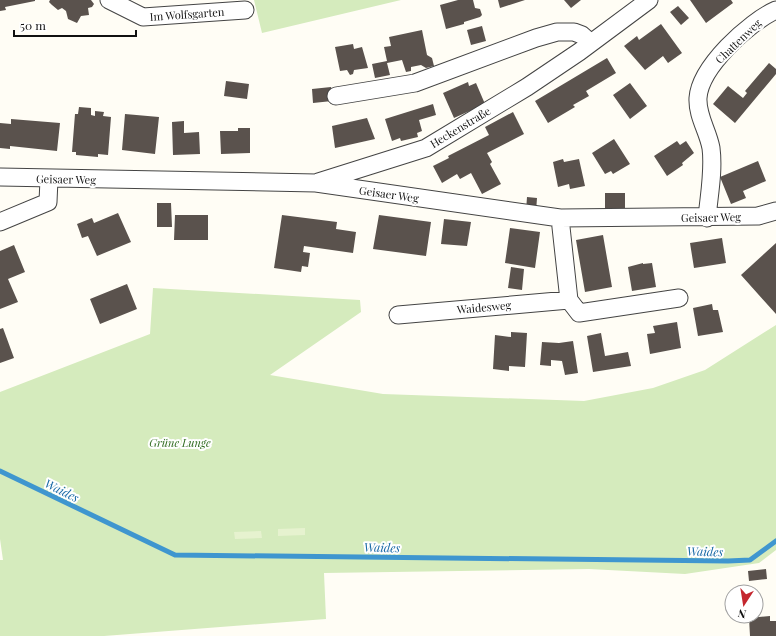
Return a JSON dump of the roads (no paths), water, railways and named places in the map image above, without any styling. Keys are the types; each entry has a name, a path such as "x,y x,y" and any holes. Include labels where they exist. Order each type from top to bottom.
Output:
{"street":[{"name":"Im Wolfsgarten","path":"110,0 143,17 245,10"},
{"name":"Heckenstraße","path":"316,183 426,148 527,86 591,43 649,0"},
{"name":"Chattenweg","path":"707,218 712,165 710,142 698,106 700,84 725,50 760,18 776,10"},
{"path":"336,96 415,83 536,38 557,32 574,32 582,35 591,43"},
{"name":"Geisaer Weg","path":"0,177 316,183 560,218 707,218 758,216 776,211"},
{"path":"0,222 48,202 49,179"},
{"path":"560,218 569,300 579,313 679,298"},
{"name":"Waidesweg","path":"398,315 569,300"}],"waterway":[{"name":"Waides","path":"0,471 175,555 728,561 750,560 776,541"}],"park label":[{"name":"Grüne Lunge","path":"180,442"}]}
